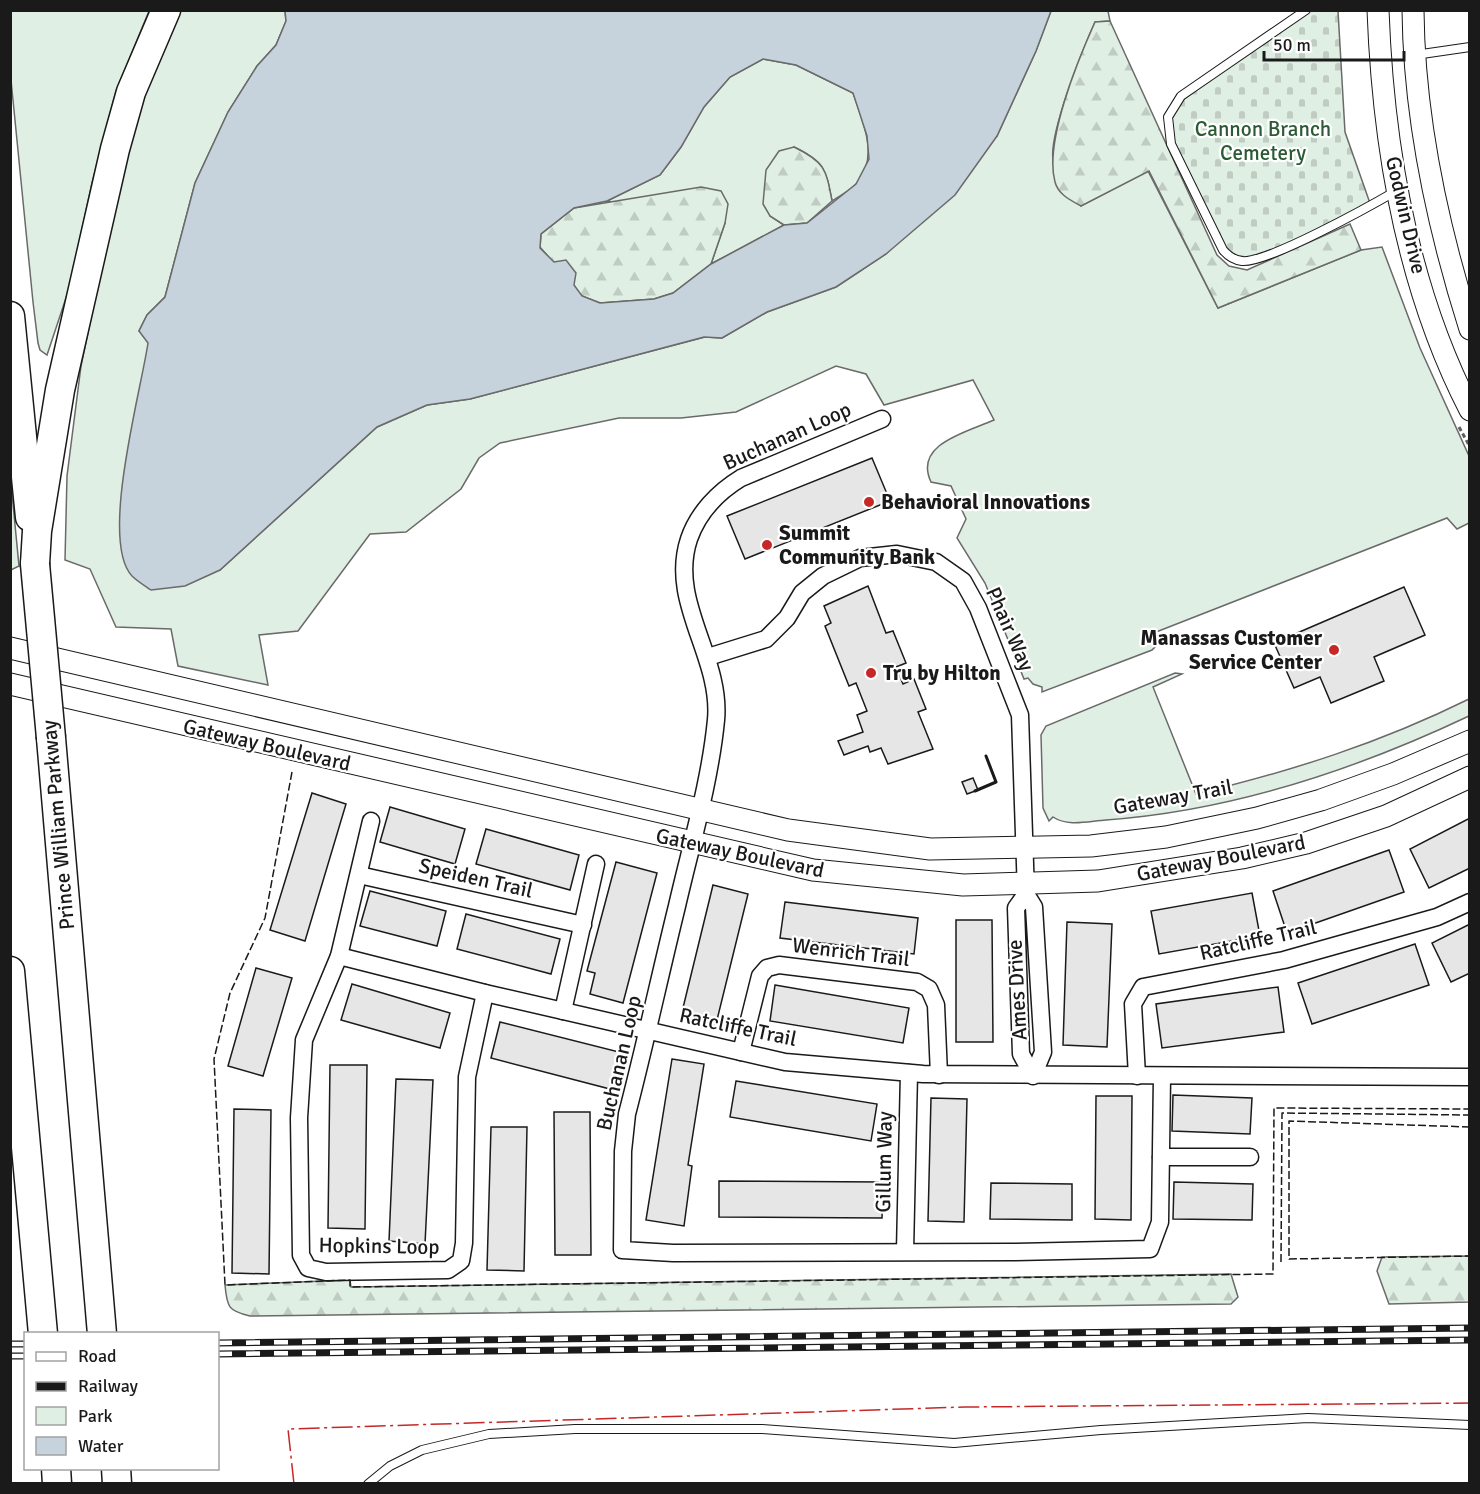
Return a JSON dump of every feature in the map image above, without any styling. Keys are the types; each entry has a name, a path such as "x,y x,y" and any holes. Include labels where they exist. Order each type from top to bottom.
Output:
{"highway":[{"path":"35,564 37,531 60,390 115,149 131,92 166,10"},
{"name":"Prince William Parkway","path":"10,316 51,738 93,1256 102,1332"},
{"path":"10,971 43,1332"},
{"path":"10,1052 24,1124"}],"street":[{"name":"Godwin Drive","path":"1378,10 1382,80 1396,190 1410,249 1436,332 1470,410"},
{"name":"Godwin Drive","path":"1413,10 1419,113 1431,182 1470,328"},
{"path":"1396,190 1431,182"},
{"name":"Buchanan Loop","path":"882,419 741,478 720,491 706,509 689,539 685,597 708,657 717,694 716,719 692,844 649,1031 627,1114 622,1151 622,1250 673,1253 1150,1249 1160,1221 1162,1077"},
{"name":"Phair Way","path":"708,657 766,639 787,618 802,593 823,576 860,558 897,554 936,562 963,581 1014,693 1020,715 1023,849"},
{"name":"Gateway Boulevard","path":"10,648 788,830 863,842 930,849 1091,846 1166,837 1257,818 1359,786 1470,741"},
{"name":"Gateway Boulevard","path":"10,684 692,844 813,870 889,880 963,885 1026,889 1173,870 1242,858 1306,843 1386,816 1470,777"},
{"path":"339,956 371,821"},
{"path":"1023,849 1026,889"},
{"path":"563,1011 596,864"},
{"name":"Speiden Trail","path":"359,875 583,925"},
{"name":"Ames Drive","path":"1026,889 1016,908 1021,1054 1033,1076"},
{"name":"Ratcliffe Trail","path":"1137,1076 1133,1004 1143,987 1284,960 1437,916 1470,902"},
{"name":"Ratcliffe Trail","path":"339,956 485,993 785,1062 939,1075 1162,1077 1222,1074 1470,1077"},
{"name":"Hopkins Loop","path":"339,956 304,1040 299,1130 301,1256 308,1268 326,1272 448,1270 461,1261 464,1243 467,1077 485,993"},
{"name":"Wenrich Trail","path":"741,1052 760,976 767,968 779,965 917,982 929,989 936,1005 939,1075"},
{"name":"Gillum Way","path":"904,1251 909,1073"},
{"path":"1161,1157 1250,1158"}],"lane":[{"path":"1305,10 1181,96 1168,117 1171,144 1223,250 1231,258 1251,261 1336,225 1396,190"},
{"path":"1415,55 1470,47"},
{"path":"368,1484 390,1466 422,1450 474,1436 500,1433 575,1430 762,1429 954,1443 1101,1430 1290,1419 1329,1418 1470,1425"}],"green space":[{"path":"10,11 149,11 116,91 92,183 69,289 47,355 40,350 38,343 33,302 11,80"},
{"path":"179,11 285,11 286,21 276,45 257,66 228,112 195,183 165,297 147,315 139,331 149,343 144,376 220,570 377,427 427,405 470,399 705,337 722,338 767,312 836,287 886,254 997,136 1036,51 1051,11 1108,11 1110,21 1095,22 1083,51 1056,130 1053,147 1054,164 1081,206 1148,171 1218,308 1361,250 1382,247 1420,348 1469,456 1469,523 1457,529 1447,518 1151,634 1155,647 1152,650 1042,692 1042,687 1033,684 1028,678 1024,679 985,583 957,538 966,519 951,486 931,482 927,469 929,458 946,441 994,420 973,380 884,405 866,374 836,366 736,412 681,418 619,418 500,443 479,458 461,489 406,532 370,534 298,631 259,635 268,685 178,666 171,629 116,627 90,569 65,560 67,476 81,366 124,160 145,84"},
{"name":"Cannon Branch Cemetery","path":"1306,11 1338,11 1345,132 1371,206 1251,261 1231,258 1171,144 1172,108"},
{"path":"1110,21 1217,255 1229,266 1247,270 1350,224 1361,250 1218,308 1149,171 1081,206 1062,193 1055,182 1053,165 1054,145 1064,101 1095,22"},
{"path":"763,59 796,65 853,93 865,128 867,163 856,184 832,201 826,174 818,162 794,147 770,216 784,225 711,264 725,223 607,201 660,175 681,147 704,107 730,77"},
{"path":"794,147 818,162 826,174 832,201 807,223 784,225 770,216 763,204 766,170 779,151"},
{"path":"701,187 721,191 728,204 725,223 711,264 673,293 654,299 600,303 582,296 540,247 541,234 574,208"},
{"path":"10,473 19,566 11,570 10,570"},
{"path":"1175,673 1182,674 1153,687 1196,794 1267,776 1335,754 1402,729 1469,699 1469,716 1338,770 1246,797 1153,815 1079,823 1065,822 1053,817 1049,821 1043,808 1041,735 1046,726"},
{"path":"1469,1256 1469,1302 1389,1304 1377,1271 1382,1257"},
{"path":"1231,1274 1238,1297 1231,1304 250,1316 230,1307 225,1285 350,1280 351,1287"}],"water":[{"path":"285,10 1051,11 1036,51 997,136 955,195 886,254 836,287 767,312 722,338 704,337 470,399 427,405 377,427 220,570 185,586 151,590 132,576 123,558 120,532 125,464 148,343 139,331 147,315 165,297 195,183 228,112 257,66 276,45 286,21","holes":["763,59 796,65 853,93 867,136 869,159 856,184 807,223 784,225 711,264 673,293 654,299 600,303 582,296 574,285 576,273 566,260 554,262 540,248 541,234 574,208 607,201 660,175 681,147 704,107 730,77"]}],"building":[{"path":"872,458 890,501 745,559 727,516"},
{"name":"Tru by Hilton","path":"868,586 886,633 893,631 906,663 896,667 903,684 914,679 926,709 918,712 933,749 888,764 881,748 870,752 868,746 844,755 838,741 863,732 857,715 867,711 856,683 849,686 825,626 831,623 824,606"},
{"name":"Manassas Customer Service Center","path":"1404,587 1425,635 1374,657 1384,681 1331,703 1320,677 1294,688 1274,643"},
{"path":"973,778 978,790 967,794 962,782"},
{"path":"312,793 346,804 305,941 270,930"},
{"path":"390,807 465,829 455,864 380,842"},
{"path":"1470,818 1470,868 1429,888 1410,849"},
{"path":"486,829 579,855 570,890 476,864"},
{"path":"1389,850 1404,892 1287,933 1273,891"},
{"path":"616,862 657,873 623,1003 590,994 595,973 587,971"},
{"path":"713,885 748,894 716,1024 681,1016"},
{"path":"370,891 446,911 437,946 360,926"},
{"path":"1252,893 1260,936 1159,954 1151,911"},
{"path":"785,902 918,918 914,954 780,938"},
{"path":"466,914 560,939 551,974 457,949"},
{"path":"956,920 992,920 993,1042 956,1042"},
{"path":"1067,922 1112,924 1107,1047 1063,1045"},
{"path":"1470,924 1470,973 1451,982 1432,943"},
{"path":"1415,944 1429,985 1312,1024 1298,983"},
{"path":"256,968 292,978 263,1076 228,1066"},
{"path":"352,984 450,1013 440,1048 341,1020"},
{"path":"775,985 909,1008 903,1043 770,1021"},
{"path":"1278,987 1284,1032 1162,1048 1156,1004"},
{"path":"500,1022 619,1052 610,1089 491,1058"},
{"path":"672,1059 704,1064 688,1165 692,1166 684,1226 646,1220"},
{"path":"330,1065 367,1065 365,1229 328,1228"},
{"path":"396,1079 433,1080 425,1244 389,1241"},
{"path":"736,1081 877,1104 871,1141 730,1117"},
{"path":"1173,1095 1252,1098 1250,1134 1172,1131"},
{"path":"1096,1096 1132,1096 1131,1220 1095,1219"},
{"path":"931,1098 967,1099 964,1222 928,1221"},
{"path":"234,1109 271,1110 269,1274 232,1273"},
{"path":"554,1112 590,1112 591,1255 555,1255"},
{"path":"491,1127 527,1127 524,1271 487,1270"},
{"path":"719,1181 883,1182 882,1218 719,1217"},
{"path":"1174,1182 1253,1184 1252,1220 1173,1219"},
{"path":"991,1183 1072,1184 1072,1220 990,1219"}],"railway":[{"path":"219,1343 1470,1328"},
{"path":"219,1354 1470,1340"},
{"path":"10,1344 24,1344"},
{"path":"10,1356 24,1356"}],"fence":[{"path":"292,772 265,918 230,993 214,1059 225,1285 350,1280 350,1287 1273,1274 1274,1108 1470,1109"},
{"path":"1281,1262 1282,1113 1470,1115"},
{"path":"1470,1127 1289,1121 1289,1259 1470,1256"}],"wall":[{"path":"975,791 996,782 986,756"}],"power":[{"path":"294,1484 288,1429 965,1407 1470,1403"}],"place":[{"name":"Behavioral Innovations","path":"869,502"},
{"name":"Summit Community Bank","path":"767,545"},
{"name":"Manassas Customer Service Center","path":"1334,650"},
{"name":"Tru by Hilton","path":"871,673"}]}
